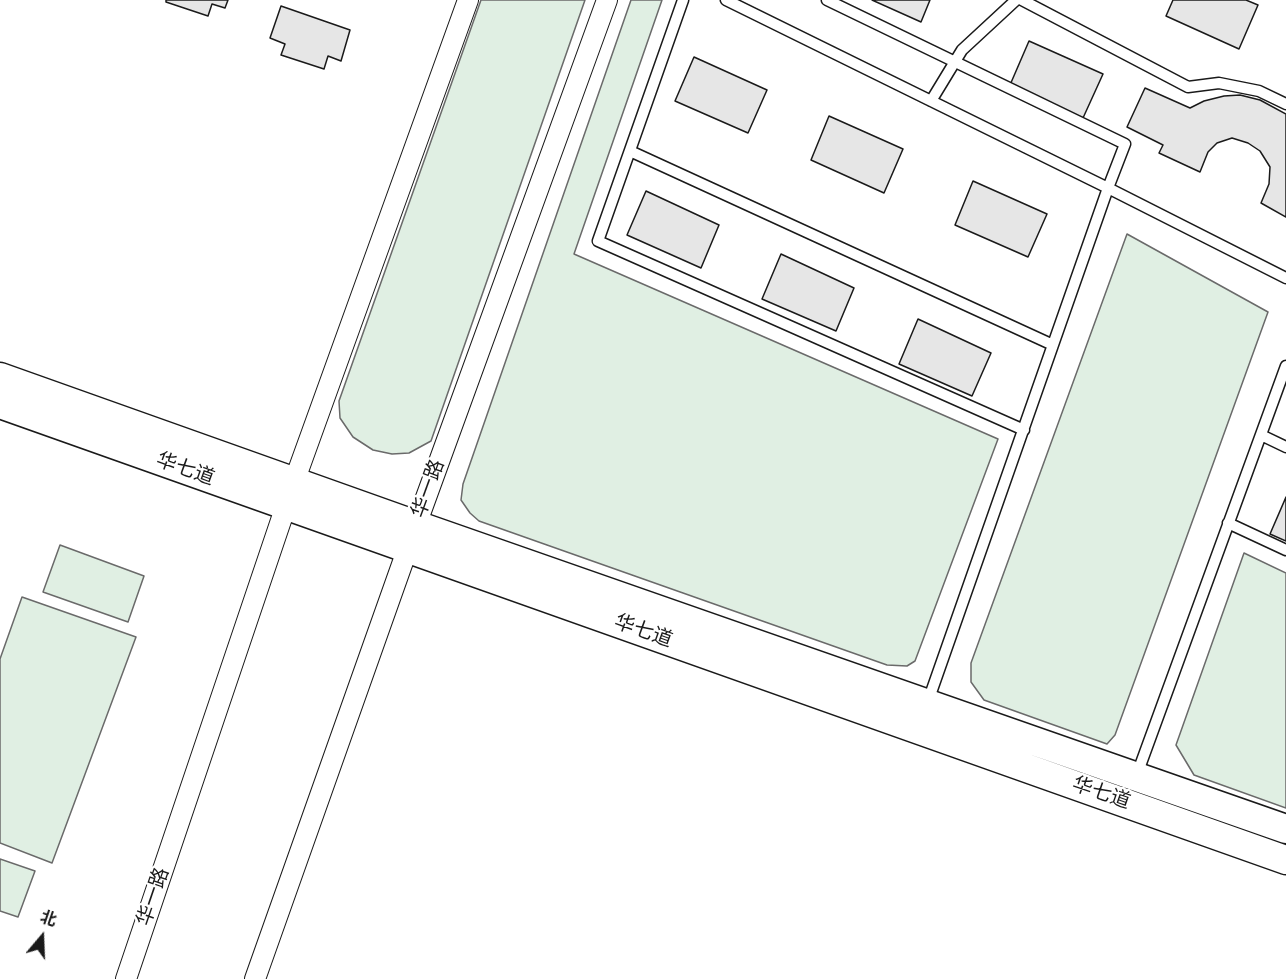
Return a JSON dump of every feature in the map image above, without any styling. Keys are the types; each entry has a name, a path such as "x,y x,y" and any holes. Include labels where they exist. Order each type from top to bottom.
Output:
{"street":[{"name":"华一路","path":"126,979 290,494 468,0"},
{"name":"华一路","path":"255,979 412,537 607,0"},
{"name":"华七道","path":"0,377 290,494"},
{"name":"华七道","path":"0,404 290,494 1131,790 1286,860"},
{"name":"华七道","path":"1131,790 1286,829"}],"lane":[{"path":"683,0 598,242 1024,430"},
{"path":"726,0 1286,278"},
{"path":"827,0 1125,144 922,716"},
{"path":"931,101 962,50 1016,0"},
{"path":"1022,0 1188,87 1219,83 1259,91 1286,104"},
{"path":"630,151 1053,345"},
{"path":"1131,790 1286,366"},
{"path":"1261,435 1286,447"},
{"path":"1228,523 1286,550"}],"green space":[{"path":"481,0 585,0 431,441 409,453 392,454 373,450 353,437 340,418 339,401"},
{"path":"631,0 662,0 574,254 998,439 915,661 907,666 887,665 479,521 461,500 463,484"},
{"path":"1127,234 1268,312 1115,735 1107,744 984,700 971,682 971,663"},
{"path":"60,545 144,576 128,622 43,592"},
{"path":"1244,553 1286,573 1286,808 1194,775 1176,745"},
{"path":"22,597 136,637 52,863 0,843 0,659"},
{"path":"0,859 35,871 18,917 0,911"}],"building":[{"path":"166,0 228,0 225,8 212,4 208,16 166,2"},
{"path":"872,0 930,0 921,22"},
{"path":"1173,0 1246,0 1258,5 1239,49 1166,16"},
{"path":"281,6 350,30 341,61 328,56 324,69 281,55 285,44 270,38"},
{"path":"1029,41 1103,74 1083,118 1010,85"},
{"path":"694,57 767,90 748,133 675,101"},
{"path":"1145,88 1190,108 1204,101 1240,95 1260,100 1286,114 1286,217 1261,203 1269,184 1270,167 1260,151 1248,143 1232,138 1217,143 1208,152 1200,172 1159,153 1163,145 1127,127"},
{"path":"829,116 903,149 884,193 811,160"},
{"path":"973,181 1047,214 1028,257 955,225"},
{"path":"646,191 719,225 701,268 627,235"},
{"path":"781,254 854,288 836,331 762,299"},
{"path":"918,319 991,353 972,396 899,364"},
{"path":"1286,497 1286,541 1270,534"}]}
